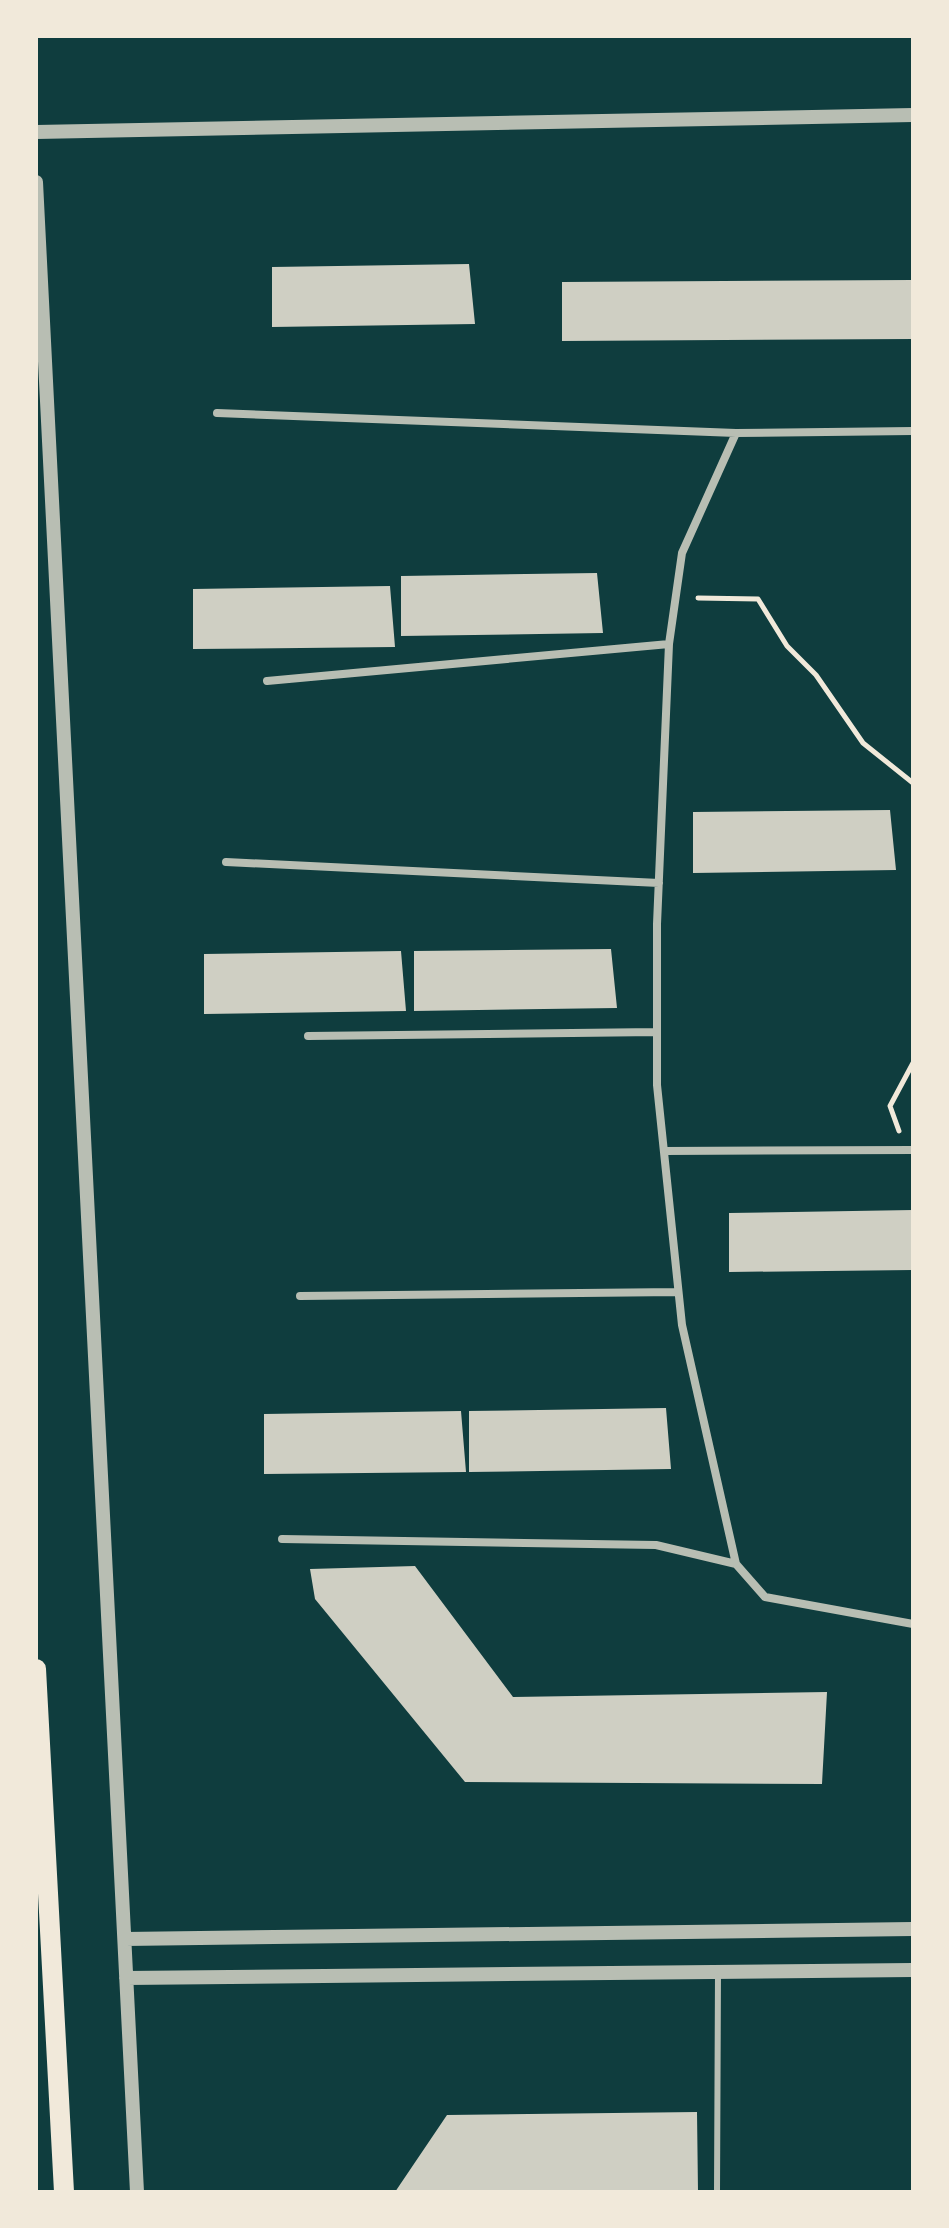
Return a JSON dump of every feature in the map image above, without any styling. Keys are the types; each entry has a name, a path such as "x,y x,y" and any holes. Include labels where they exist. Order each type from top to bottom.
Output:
{"main road":[{"path":"36,1669 64,2192"}],"street":[{"path":"36,132 913,115"},
{"path":"36,182 137,2192"},
{"path":"217,413 736,433 913,431"},
{"path":"736,433 682,553 669,644 659,883 657,1085 682,1325 736,1564 765,1597 913,1624"},
{"path":"267,681 669,644"},
{"path":"226,862 659,883"},
{"path":"308,1036 657,1032"},
{"path":"664,1151 909,1150"},
{"path":"300,1296 678,1292"},
{"path":"282,1539 656,1545 736,1564"},
{"path":"125,1939 913,1929"},
{"path":"126,1978 913,1970"}],"lane":[{"path":"717,2192 718,1970"}],"path":[{"path":"675,598 758,599 787,646 816,675 863,743 913,783"},
{"path":"909,1150 890,1106 913,1063"}],"building":[{"path":"469,264 475,324 272,327 272,267"},
{"path":"913,280 913,339 562,341 562,282"},
{"path":"597,573 603,633 401,636 401,576"},
{"path":"390,586 395,647 193,649 193,589"},
{"path":"890,810 896,870 693,873 693,812"},
{"path":"611,949 617,1008 414,1011 414,951"},
{"path":"401,951 406,1011 204,1014 204,954"},
{"path":"913,1210 913,1270 729,1272 729,1213"},
{"path":"666,1408 671,1469 469,1472 469,1411"},
{"path":"461,1411 466,1472 264,1474 264,1414"},
{"path":"415,1566 513,1697 827,1692 822,1784 465,1782 315,1599 310,1569"},
{"path":"697,2112 698,2192 395,2192 447,2115"}]}
